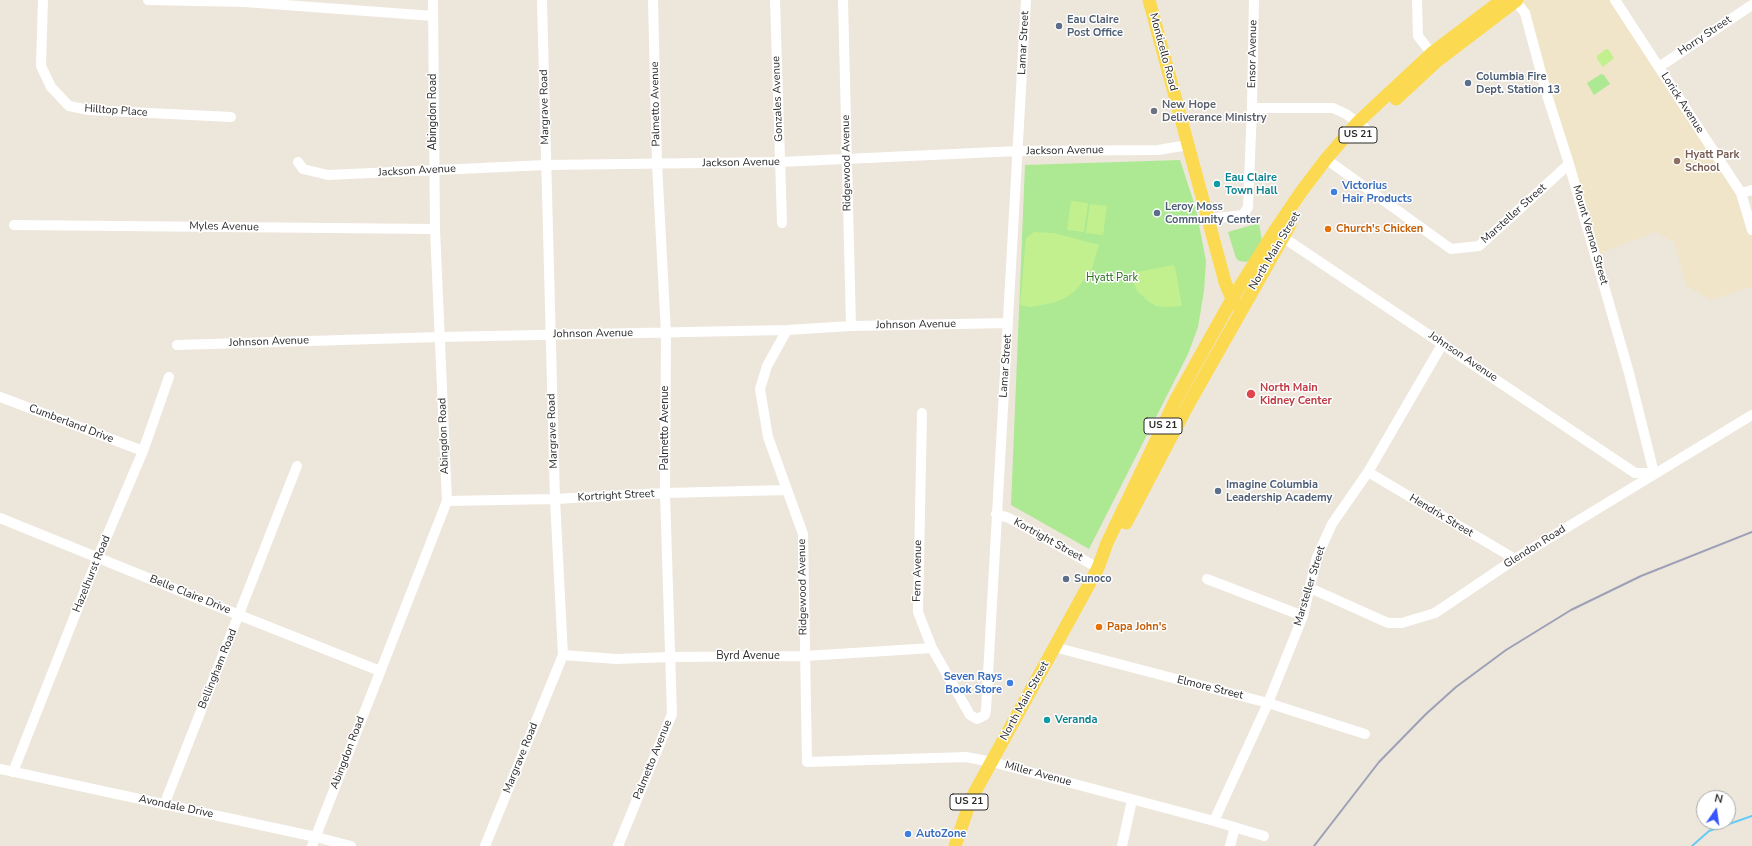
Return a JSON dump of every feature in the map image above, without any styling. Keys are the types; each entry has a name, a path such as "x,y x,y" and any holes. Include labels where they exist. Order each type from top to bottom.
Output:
{"main road":[{"name":"Monticello Road","path":"1149,0 1225,282 1232,299 1241,308"},
{"name":"North Main Street","path":"955,846 970,799 992,762 1100,563 1119,536 1241,308 1301,192 1361,125 1434,57 1502,0"},
{"name":"North Main Street","path":"1434,57 1516,0"},
{"name":"North Main Street","path":"1100,563 1107,543 1175,400 1232,299 1278,234"}],"street":[{"name":"Hilltop Place","path":"43,0 41,66 51,87 69,106 89,110 231,117"},
{"path":"148,0 245,1 433,16"},
{"name":"Abingdon Road","path":"314,841 447,501 435,229 433,0"},
{"name":"Margrave Road","path":"485,846 563,655 555,499 542,0"},
{"name":"Palmetto Avenue","path":"618,846 672,714 665,493 666,333 657,164 653,0"},
{"name":"Gonzales Avenue","path":"775,0 782,223"},
{"name":"Ridgewood Avenue","path":"843,0 851,326"},
{"name":"Lamar Street","path":"970,715 977,719 985,715 986,710 1026,0"},
{"name":"Ensor Avenue","path":"1208,219 1243,215 1248,207 1254,0"},
{"path":"1417,0 1418,36 1434,57"},
{"name":"Mount Vernon Street","path":"1516,0 1525,13 1547,95 1570,164 1629,373 1654,473"},
{"name":"Lorick Avenue","path":"1615,0 1741,193 1752,230"},
{"name":"Horry Street","path":"1659,68 1752,5"},
{"path":"1252,108 1333,108 1346,114 1361,125"},
{"name":"Jackson Avenue","path":"298,162 303,169 328,175 546,165 780,162 1018,151 1158,150 1188,145"},
{"name":"Marsteller Street","path":"1329,162 1451,249 1479,246 1570,164"},
{"path":"1741,193 1752,190"},
{"name":"Myles Avenue","path":"14,225 435,229"},
{"name":"Johnson Avenue","path":"1278,234 1635,473 1654,473"},
{"name":"Johnson Avenue","path":"177,344 550,334 787,330 851,326 1008,323"},
{"name":"Ridgewood Avenue","path":"787,330 767,366 760,389 768,437 803,534 807,762"},
{"name":"Marsteller Street","path":"1214,821 1268,703 1303,616 1317,557 1332,524 1368,472 1442,343"},
{"name":"Hazelhurst Road","path":"13,772 98,557 142,451 169,377"},
{"name":"Cumberland Drive","path":"0,397 142,451"},
{"name":"Fern Avenue","path":"922,413 918,612 932,648 970,715"},
{"name":"Glendon Road","path":"1310,588 1388,623 1402,623 1435,613 1514,559 1752,415"},
{"name":"Bellingham Road","path":"164,804 297,466"},
{"name":"Hendrix Street","path":"1368,472 1514,559"},
{"name":"Kortright Street","path":"447,501 555,499 665,493 786,490"},
{"name":"Kortright Street","path":"996,514 1009,518 1100,563"},
{"name":"Belle Claire Drive","path":"0,518 239,616 380,671"},
{"path":"1207,580 1303,616"},
{"name":"Elmore Street","path":"1054,647 1268,703 1365,734"},
{"name":"Byrd Avenue","path":"563,655 616,659 805,656 932,648"},
{"name":"Miller Avenue","path":"807,762 966,757 992,762 1214,821 1264,836"},
{"name":"Avondale Drive","path":"0,769 164,804 314,841 351,846"},
{"path":"1122,846 1132,800"},
{"path":"1230,846 1235,827"}],"shaded area":[{"path":"1521,0 1615,0 1741,193 1752,230 1752,287 1711,300 1686,286 1674,242 1655,232 1595,255"}],"green space":[{"path":"1608,49 1614,58 1603,67 1597,59 1597,56"},
{"path":"1601,74 1604,75 1610,84 1594,95 1587,83"},
{"name":"Hyatt Park","path":"1180,160 1196,209 1206,261 1204,291 1198,327 1188,354 1089,549 1011,505 1025,165"},
{"path":"1071,201 1088,203 1084,232 1067,230"},
{"path":"1090,204 1107,206 1103,235 1086,233"},
{"path":"1259,223 1262,241 1251,260 1246,262 1239,261 1236,258 1228,232"},
{"path":"1034,232 1054,233 1099,245 1091,271 1075,291 1065,298 1053,303 1030,307 1020,305 1026,238"},
{"path":"1173,265 1175,267 1182,306 1156,306 1137,291 1132,279 1133,273"}],"waterway":[{"path":"1692,846 1709,831 1752,816"}],"railway":[{"path":"1314,846 1379,762 1426,714 1456,687 1506,650 1571,610 1641,576 1752,532"}],"place":[{"name":"Eau Claire Post Office","path":"1059,26"},
{"name":"Columbia Fire Dept. Station 13","path":"1468,83"},
{"name":"New Hope Deliverance Ministry","path":"1154,111"},
{"name":"Hyatt Park School","path":"1677,161"},
{"name":"Eau Claire Town Hall","path":"1217,184"},
{"name":"Victorius Hair Products","path":"1334,192"},
{"name":"Leroy Moss Community Center","path":"1157,213"},
{"name":"Church's Chicken","path":"1328,229"},
{"name":"North Main Kidney Center","path":"1251,394"},
{"name":"Imagine Columbia Leadership Academy","path":"1218,491"},
{"name":"Sunoco","path":"1066,579"},
{"name":"Papa John's","path":"1099,627"},
{"name":"Seven Rays Book Store","path":"1010,683"},
{"name":"Veranda","path":"1047,720"},
{"name":"AutoZone","path":"908,834"}]}
